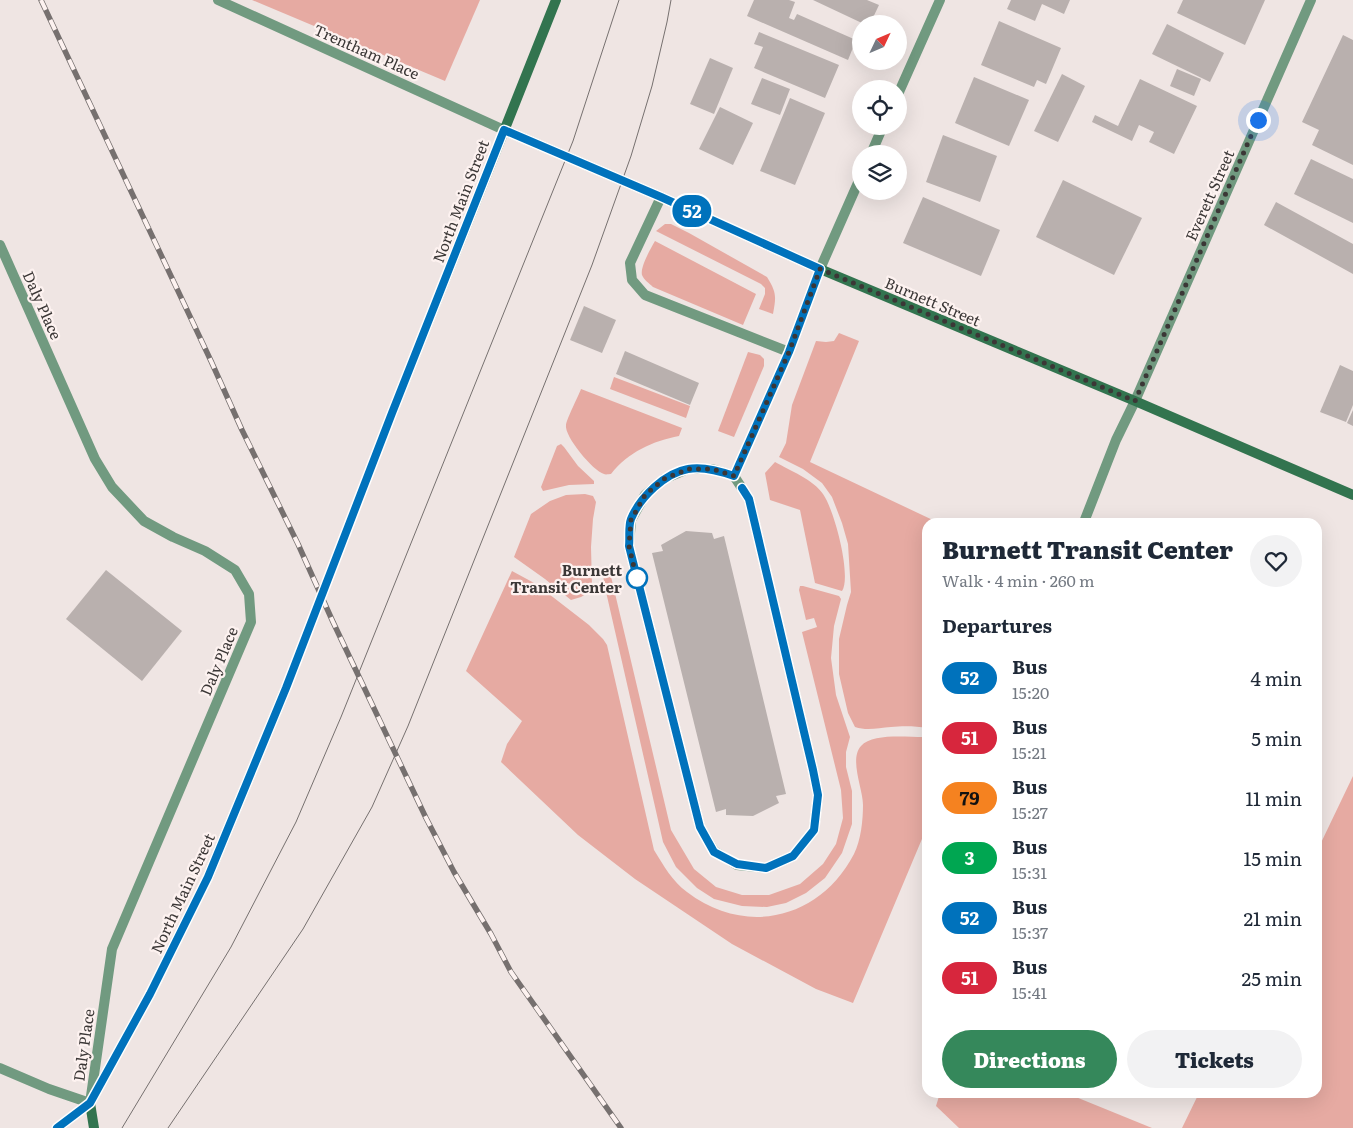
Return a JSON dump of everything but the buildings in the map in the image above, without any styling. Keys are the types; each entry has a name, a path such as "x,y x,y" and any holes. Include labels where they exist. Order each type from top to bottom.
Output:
{"main road":[{"name":"North Main Street","path":"392,413 556,0"},
{"name":"Burnett Street","path":"504,130 661,197 820,269 1353,495"},
{"name":"North Main Street","path":"56,1128 90,1103 150,994 208,877 286,688"},
{"path":"90,1103 94,1128"}],"street":[{"name":"Trentham Place","path":"218,0 504,130"},
{"path":"904,80 940,0"},
{"name":"Everett Street","path":"1086,518 1116,440 1135,401 1311,0"},
{"path":"734,476 789,352 820,269 852,196"},
{"path":"661,197 630,263 632,280 645,295 789,352"},
{"name":"Daly Place","path":"0,245 95,459 112,487 144,521 173,537 205,551 236,570 249,594 251,622 112,949 90,1103"},
{"path":"688,469 712,469 734,476 749,499 818,795 814,830 793,856 766,868 737,864 714,852 700,827 629,546 631,520 645,495 664,479 688,469"},
{"path":"0,1068 49,1089 90,1103"}],"shaded area":[{"path":"252,0 480,0 445,81"},
{"path":"665,224 671,224 689,233 767,277 775,295 773,314 759,309 765,294 765,288 761,284 656,231"},
{"path":"655,241 756,294 743,325 653,287 644,278 642,272 646,258"},
{"path":"839,333 859,341 810,462 929,518 922,518 922,727 904,726 868,729 855,727 848,713 839,674 839,639 851,592 848,544 832,497 822,483 803,469 779,457 786,443 792,405 816,341 834,341"},
{"path":"748,352 760,355 764,359 764,366 734,437 718,431"},
{"path":"614,377 690,406 686,418 610,389"},
{"path":"581,389 682,428 679,436 651,444 625,459 611,474 605,474 593,467 574,445 567,430 567,422"},
{"path":"561,444 578,466 594,481 594,484 569,485 543,491 541,487 557,446"},
{"path":"775,462 814,484 823,494 832,513 840,542 845,572 845,583 842,591 815,583 800,510 770,500 765,473"},
{"path":"585,494 593,496 596,502 591,547 592,586 589,592 571,600 514,557 531,514 550,501 566,495"},
{"path":"609,568 671,830 694,869 716,887 742,895 769,895 800,884 823,864 836,844 843,818 841,790 802,632 817,627 814,618 806,620 799,590 800,586 839,596 841,599 834,626 831,658 836,695 850,737 846,752 846,767 852,791 852,824 842,853 825,878 806,893 786,903 767,907 742,906 714,899 697,888 676,867 663,842 604,583 603,571"},
{"path":"512,571 536,584 589,625 607,645 654,850 669,873 687,892 710,906 733,914 757,917 780,914 802,906 822,894 839,876 854,854 862,823 863,805 856,766 858,752 861,746 873,739 899,736 922,737 922,839 853,1003 816,989 732,944 635,879 578,835 501,762 507,744 522,721 466,671"},
{"path":"1353,776 1353,1128 1182,1128 1197,1098 1322,1098 1322,841"},
{"path":"938,1098 1078,1098 1152,1128 959,1128 936,1106"}],"tunnel":[{"path":"286,688 392,413"}],"tram line":[{"path":"122,1128 231,947 296,822 341,717 573,141 619,0"},
{"path":"168,1128 303,929 372,807 408,726 592,265 631,156 652,86 671,0"}],"railway":[{"path":"41,0 426,818 454,872 511,972 621,1128"}],"bus line":[{"name":"52","path":"57,1128 90,1103 150,994 208,877 286,688 504,130 661,197 820,269 789,352 734,476 712,469 688,469 664,479 645,495 631,520 629,546 700,827 714,852 737,864 766,868 793,856 814,830 818,795 749,499 742,488"}],"place":[{"name":"Burnett Transit Center","path":"637,578"}],"route":[{"path":"637,578 637,580 629,546 631,520 645,495 664,479 688,469 712,469 734,476 789,352 820,269 1135,401 1258,120"}]}
